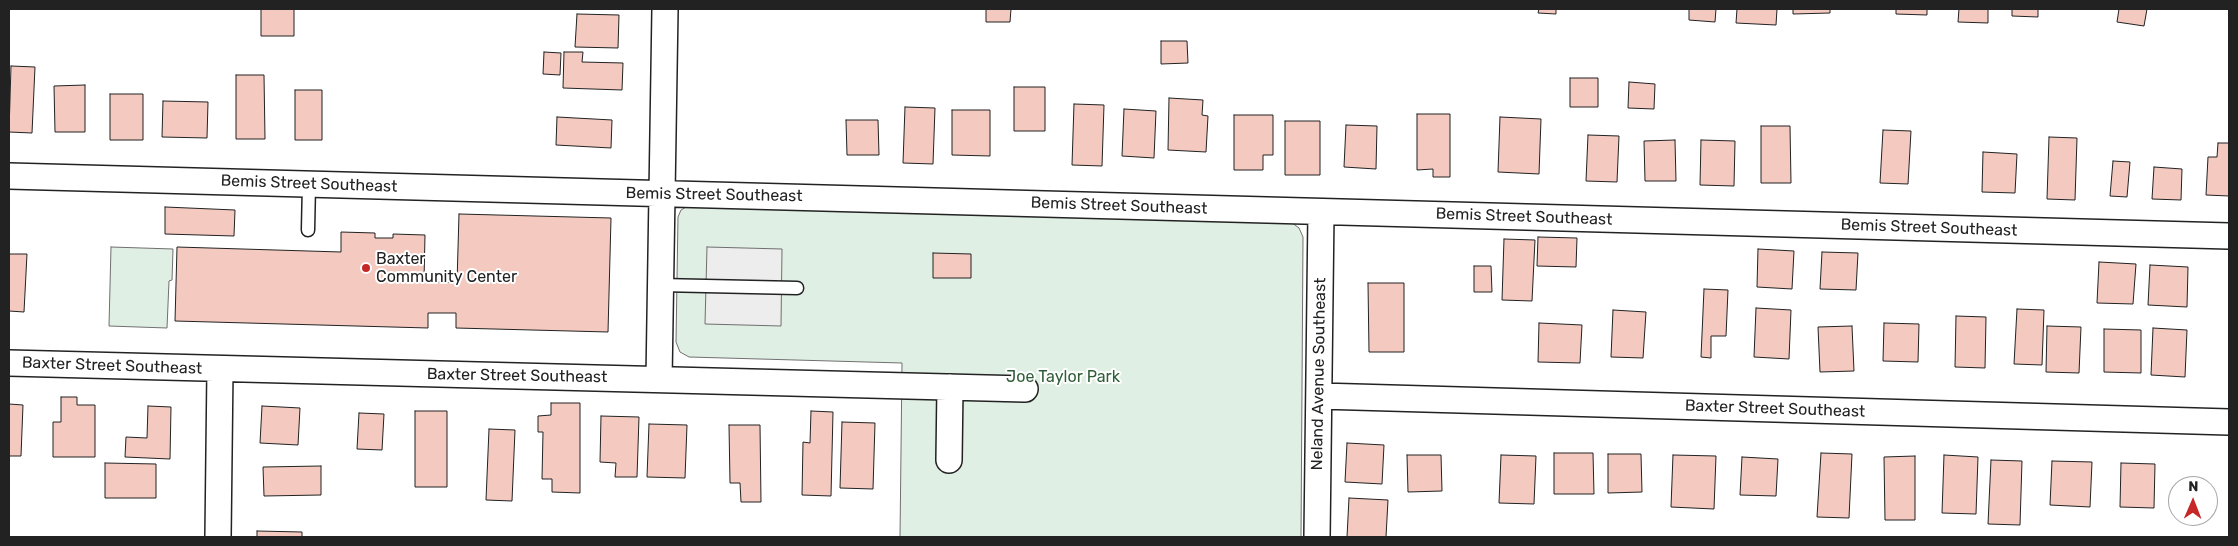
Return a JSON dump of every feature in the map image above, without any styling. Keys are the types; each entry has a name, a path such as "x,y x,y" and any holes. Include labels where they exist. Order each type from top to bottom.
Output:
{"street":[{"path":"659,379 666,9"},
{"name":"Bemis Street Southeast","path":"9,176 2229,236"},
{"name":"Neland Avenue Southeast","path":"1317,537 1321,212"},
{"name":"Baxter Street Southeast","path":"9,363 1025,389"},
{"path":"218,537 220,369"},
{"path":"949,460 950,387"},
{"name":"Baxter Street Southeast","path":"1320,396 2229,422"}],"lane":[{"path":"308,230 309,184"},
{"path":"660,285 797,288"}],"green space":[{"name":"Joe Taylor Park","path":"688,206 1291,222 1299,228 1303,237 1301,537 900,537 902,363 689,357 680,352 676,342 678,217 681,210"},
{"path":"111,247 173,249 172,280 169,281 167,328 109,326"}],"shaded area":[{"path":"707,247 782,249 781,326 705,324"}],"building":[{"path":"261,9 294,9 294,36 261,36"},
{"path":"986,9 1011,9 1010,22 986,22"},
{"path":"1539,9 1556,9 1556,14 1538,13"},
{"path":"1689,9 1716,9 1715,22 1689,20"},
{"path":"1737,9 1777,9 1776,25 1736,23"},
{"path":"1793,9 1830,9 1830,13 1793,14"},
{"path":"1896,9 1927,9 1927,15 1896,14"},
{"path":"1959,9 1988,9 1988,23 1958,22"},
{"path":"2012,9 2038,9 2038,17 2012,16"},
{"path":"2119,9 2147,9 2144,26 2117,22"},
{"path":"577,14 619,15 618,48 575,47"},
{"path":"1161,41 1187,41 1188,63 1161,64"},
{"path":"544,52 561,53 560,75 543,74"},
{"path":"564,52 583,52 582,62 623,63 622,90 563,88"},
{"path":"11,66 35,67 32,133 9,132"},
{"path":"236,75 264,75 265,139 236,139"},
{"path":"1570,78 1598,78 1598,107 1570,107"},
{"path":"1629,82 1655,84 1654,109 1628,108"},
{"path":"85,85 85,132 55,132 54,86"},
{"path":"1014,87 1045,87 1045,131 1014,131"},
{"path":"295,90 322,90 322,140 295,140"},
{"path":"110,94 143,94 143,140 110,140"},
{"path":"1169,98 1203,100 1202,115 1208,116 1206,152 1168,150"},
{"path":"163,101 208,102 207,138 162,137"},
{"path":"1074,104 1104,105 1102,166 1072,165"},
{"path":"905,107 935,108 933,164 903,163"},
{"path":"1124,109 1156,111 1154,158 1122,156"},
{"path":"952,110 990,110 990,156 952,155"},
{"path":"1417,114 1450,114 1450,177 1433,177 1433,169 1417,170"},
{"path":"1234,115 1273,115 1273,155 1263,155 1263,170 1234,170"},
{"path":"557,117 612,120 611,148 556,145"},
{"path":"1500,117 1541,119 1539,174 1498,172"},
{"path":"846,120 878,120 879,155 847,155"},
{"path":"1285,121 1320,121 1320,175 1285,175"},
{"path":"1346,125 1377,126 1376,169 1344,167"},
{"path":"1761,126 1790,126 1791,183 1761,183"},
{"path":"1883,130 1911,131 1908,184 1880,183"},
{"path":"1588,135 1619,136 1617,182 1586,181"},
{"path":"2049,137 2077,138 2075,200 2047,199"},
{"path":"1675,140 1676,181 1645,181 1644,141"},
{"path":"1701,140 1735,141 1734,186 1700,185"},
{"path":"2218,143 2229,143 2229,196 2206,195 2208,157 2217,157"},
{"path":"1983,152 2017,154 2015,193 1982,192"},
{"path":"2113,161 2130,162 2127,197 2110,196"},
{"path":"2154,167 2182,169 2181,200 2152,199"},
{"path":"165,207 235,210 234,236 165,234"},
{"path":"459,214 611,218 608,332 456,328 456,313 428,313 428,328 175,321 177,247 341,252 341,232 375,233 375,238 393,238 393,234 425,235 424,281 457,283"},
{"path":"1538,237 1577,238 1576,267 1537,266"},
{"path":"1504,239 1535,240 1532,301 1502,300"},
{"path":"1758,249 1794,251 1792,289 1757,287"},
{"path":"1822,252 1858,253 1856,290 1820,289"},
{"path":"933,253 971,254 971,278 933,278"},
{"path":"9,254 27,254 24,312 9,311"},
{"path":"2099,262 2136,264 2133,304 2097,303"},
{"path":"2150,265 2188,267 2187,307 2148,305"},
{"path":"1474,266 1491,266 1492,292 1474,292"},
{"path":"1368,283 1404,283 1404,352 1369,352"},
{"path":"1704,289 1728,290 1726,336 1711,336 1711,358 1701,357"},
{"path":"1756,308 1791,310 1789,359 1754,357"},
{"path":"2017,309 2044,310 2042,365 2014,364"},
{"path":"1613,310 1646,312 1643,358 1611,357"},
{"path":"1956,316 1986,317 1985,368 1955,367"},
{"path":"1539,323 1582,325 1580,363 1538,362"},
{"path":"1884,323 1919,324 1918,362 1883,361"},
{"path":"1852,326 1854,371 1820,372 1818,327"},
{"path":"2047,326 2081,327 2079,373 2046,372"},
{"path":"2153,328 2187,330 2185,377 2151,375"},
{"path":"2104,329 2141,330 2141,373 2104,372"},
{"path":"61,397 77,397 77,405 95,405 95,457 53,457 53,422 61,422"},
{"path":"551,403 580,403 580,493 552,492 552,479 542,479 543,432 538,432 538,416 551,415"},
{"path":"9,404 23,405 21,456 9,456"},
{"path":"148,406 171,407 170,459 125,457 126,437 147,438"},
{"path":"262,406 300,408 298,445 260,443"},
{"path":"415,411 447,411 447,487 415,487"},
{"path":"811,411 833,412 831,496 802,495 803,442 810,443"},
{"path":"359,413 384,414 382,450 357,449"},
{"path":"601,416 639,417 637,477 615,477 616,463 600,462"},
{"path":"842,422 875,423 873,489 840,488"},
{"path":"649,424 687,425 685,478 647,477"},
{"path":"729,425 760,425 761,502 741,502 740,483 730,483"},
{"path":"489,429 515,430 512,501 486,500"},
{"path":"1347,443 1384,445 1382,484 1345,482"},
{"path":"1554,453 1593,453 1594,494 1554,494"},
{"path":"1821,453 1852,454 1849,518 1817,517"},
{"path":"1608,454 1641,454 1642,492 1608,493"},
{"path":"1407,455 1441,455 1442,491 1408,492"},
{"path":"1501,455 1536,456 1534,504 1499,503"},
{"path":"1673,455 1716,456 1714,509 1671,507"},
{"path":"1944,455 1978,457 1976,514 1942,513"},
{"path":"1915,456 1915,520 1885,520 1884,457"},
{"path":"1742,457 1778,459 1776,496 1740,495"},
{"path":"1991,460 2022,461 2020,525 1988,524"},
{"path":"2052,461 2092,462 2090,507 2050,505"},
{"path":"105,463 156,464 156,498 105,498"},
{"path":"2121,463 2155,464 2154,508 2120,507"},
{"path":"321,466 321,495 264,496 263,467"},
{"path":"1349,498 1388,500 1386,537 1347,537"},
{"path":"257,531 302,532 302,537 257,537"}],"place":[{"name":"Baxter Community Center","path":"366,268"}]}
